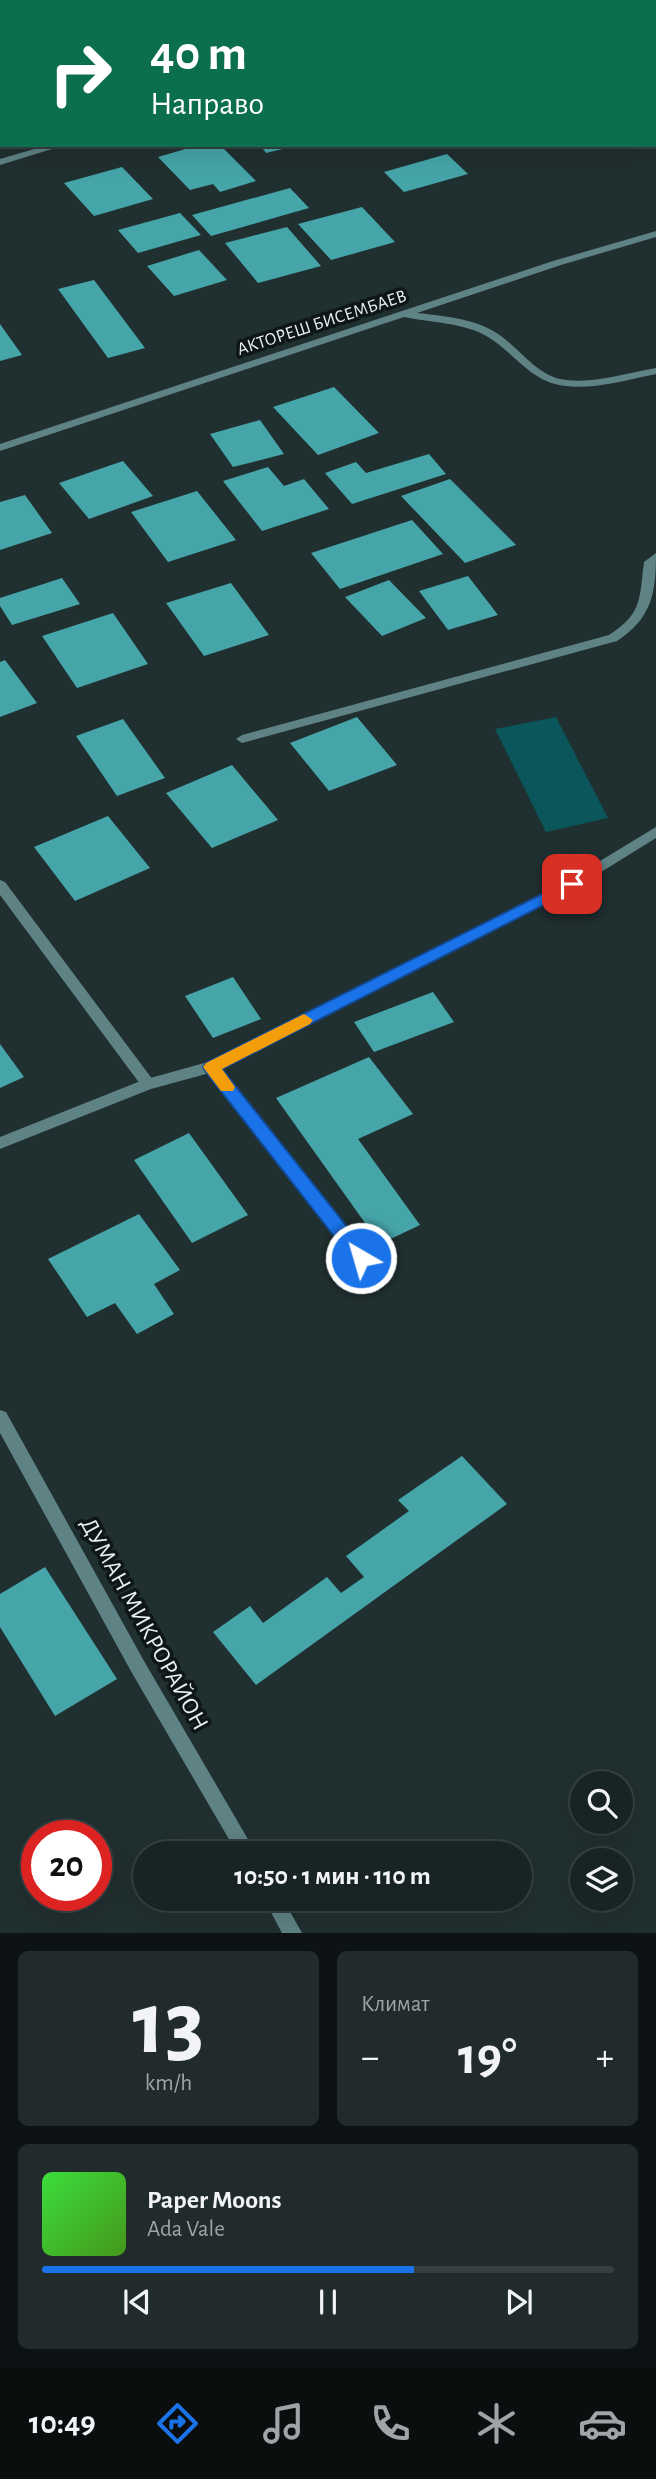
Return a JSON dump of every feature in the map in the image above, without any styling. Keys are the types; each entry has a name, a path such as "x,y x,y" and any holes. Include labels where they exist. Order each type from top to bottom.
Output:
{"street":[{"path":"0,162 53,147"},
{"name":"АКТОРЕШ БИСЕМБАЕВ","path":"0,448 557,263 656,234"},
{"path":"405,315 479,328 546,377 559,382 575,383 656,371"},
{"path":"242,739 613,638 634,626 643,613 650,562 656,557"},
{"path":"0,1143 148,1084 212,1067 572,884 656,832"},
{"path":"0,885 148,1084"},
{"path":"212,1067 361,1258"},
{"name":"ДУМАН МИКРОРАЙОН","path":"0,1417 138,1667 240,1841"},
{"path":"280,1911 293,1933"}],"shaded area":[{"path":"556,717 608,818 546,832 495,729"}],"building":[{"path":"192,147 222,147 256,181 220,192 213,184 190,190 158,157"},
{"path":"262,147 291,147 266,153"},
{"path":"447,154 468,174 404,192 384,172"},
{"path":"122,167 153,199 94,216 64,183"},
{"path":"290,188 309,208 211,236 192,215"},
{"path":"362,207 395,242 331,260 298,224"},
{"path":"180,213 201,235 138,253 118,230"},
{"path":"287,227 321,266 258,283 225,243"},
{"path":"199,250 227,280 174,296 147,266"},
{"path":"94,280 145,348 108,358 58,289"},
{"path":"0,324 22,355 0,361"},
{"path":"334,387 379,433 318,455 273,407"},
{"path":"260,420 284,454 233,467 210,434"},
{"path":"429,454 446,474 352,504 325,473 356,462 366,473"},
{"path":"123,461 153,496 89,519 59,483"},
{"path":"268,467 284,486 304,479 329,509 262,531 223,481"},
{"path":"450,479 516,545 465,563 401,496"},
{"path":"197,491 236,540 168,562 131,512"},
{"path":"25,495 52,533 0,550 0,502"},
{"path":"412,520 443,554 340,589 311,553"},
{"path":"468,576 498,615 448,630 419,591"},
{"path":"62,578 80,604 12,625 0,606 0,598"},
{"path":"389,580 426,618 382,636 345,597"},
{"path":"231,583 269,635 204,656 166,603"},
{"path":"113,613 148,664 77,688 42,636"},
{"path":"5,660 37,703 0,717 0,662"},
{"path":"357,717 397,765 329,791 290,743"},
{"path":"123,719 165,778 117,796 76,736"},
{"path":"232,765 278,820 212,848 166,793"},
{"path":"108,816 150,868 75,901 34,847"},
{"path":"233,977 261,1019 213,1038 185,996"},
{"path":"433,992 454,1022 374,1052 354,1022"},
{"path":"0,1044 24,1077 0,1088"},
{"path":"369,1057 413,1114 358,1139 420,1225 380,1244 276,1098"},
{"path":"189,1133 248,1215 192,1243 134,1160"},
{"path":"139,1214 180,1270 154,1284 174,1314 137,1334 115,1303 87,1317 48,1259"},
{"path":"462,1456 507,1504 256,1685 213,1632 250,1606 263,1623 327,1577 341,1593 364,1577 346,1556 409,1511 398,1500"},
{"path":"45,1567 117,1679 55,1716 0,1627 0,1594"}],"slow traffic":[{"path":"227,1087 212,1067 304,1020"}],"route":[{"path":"361,1258 212,1067 572,884"}]}
